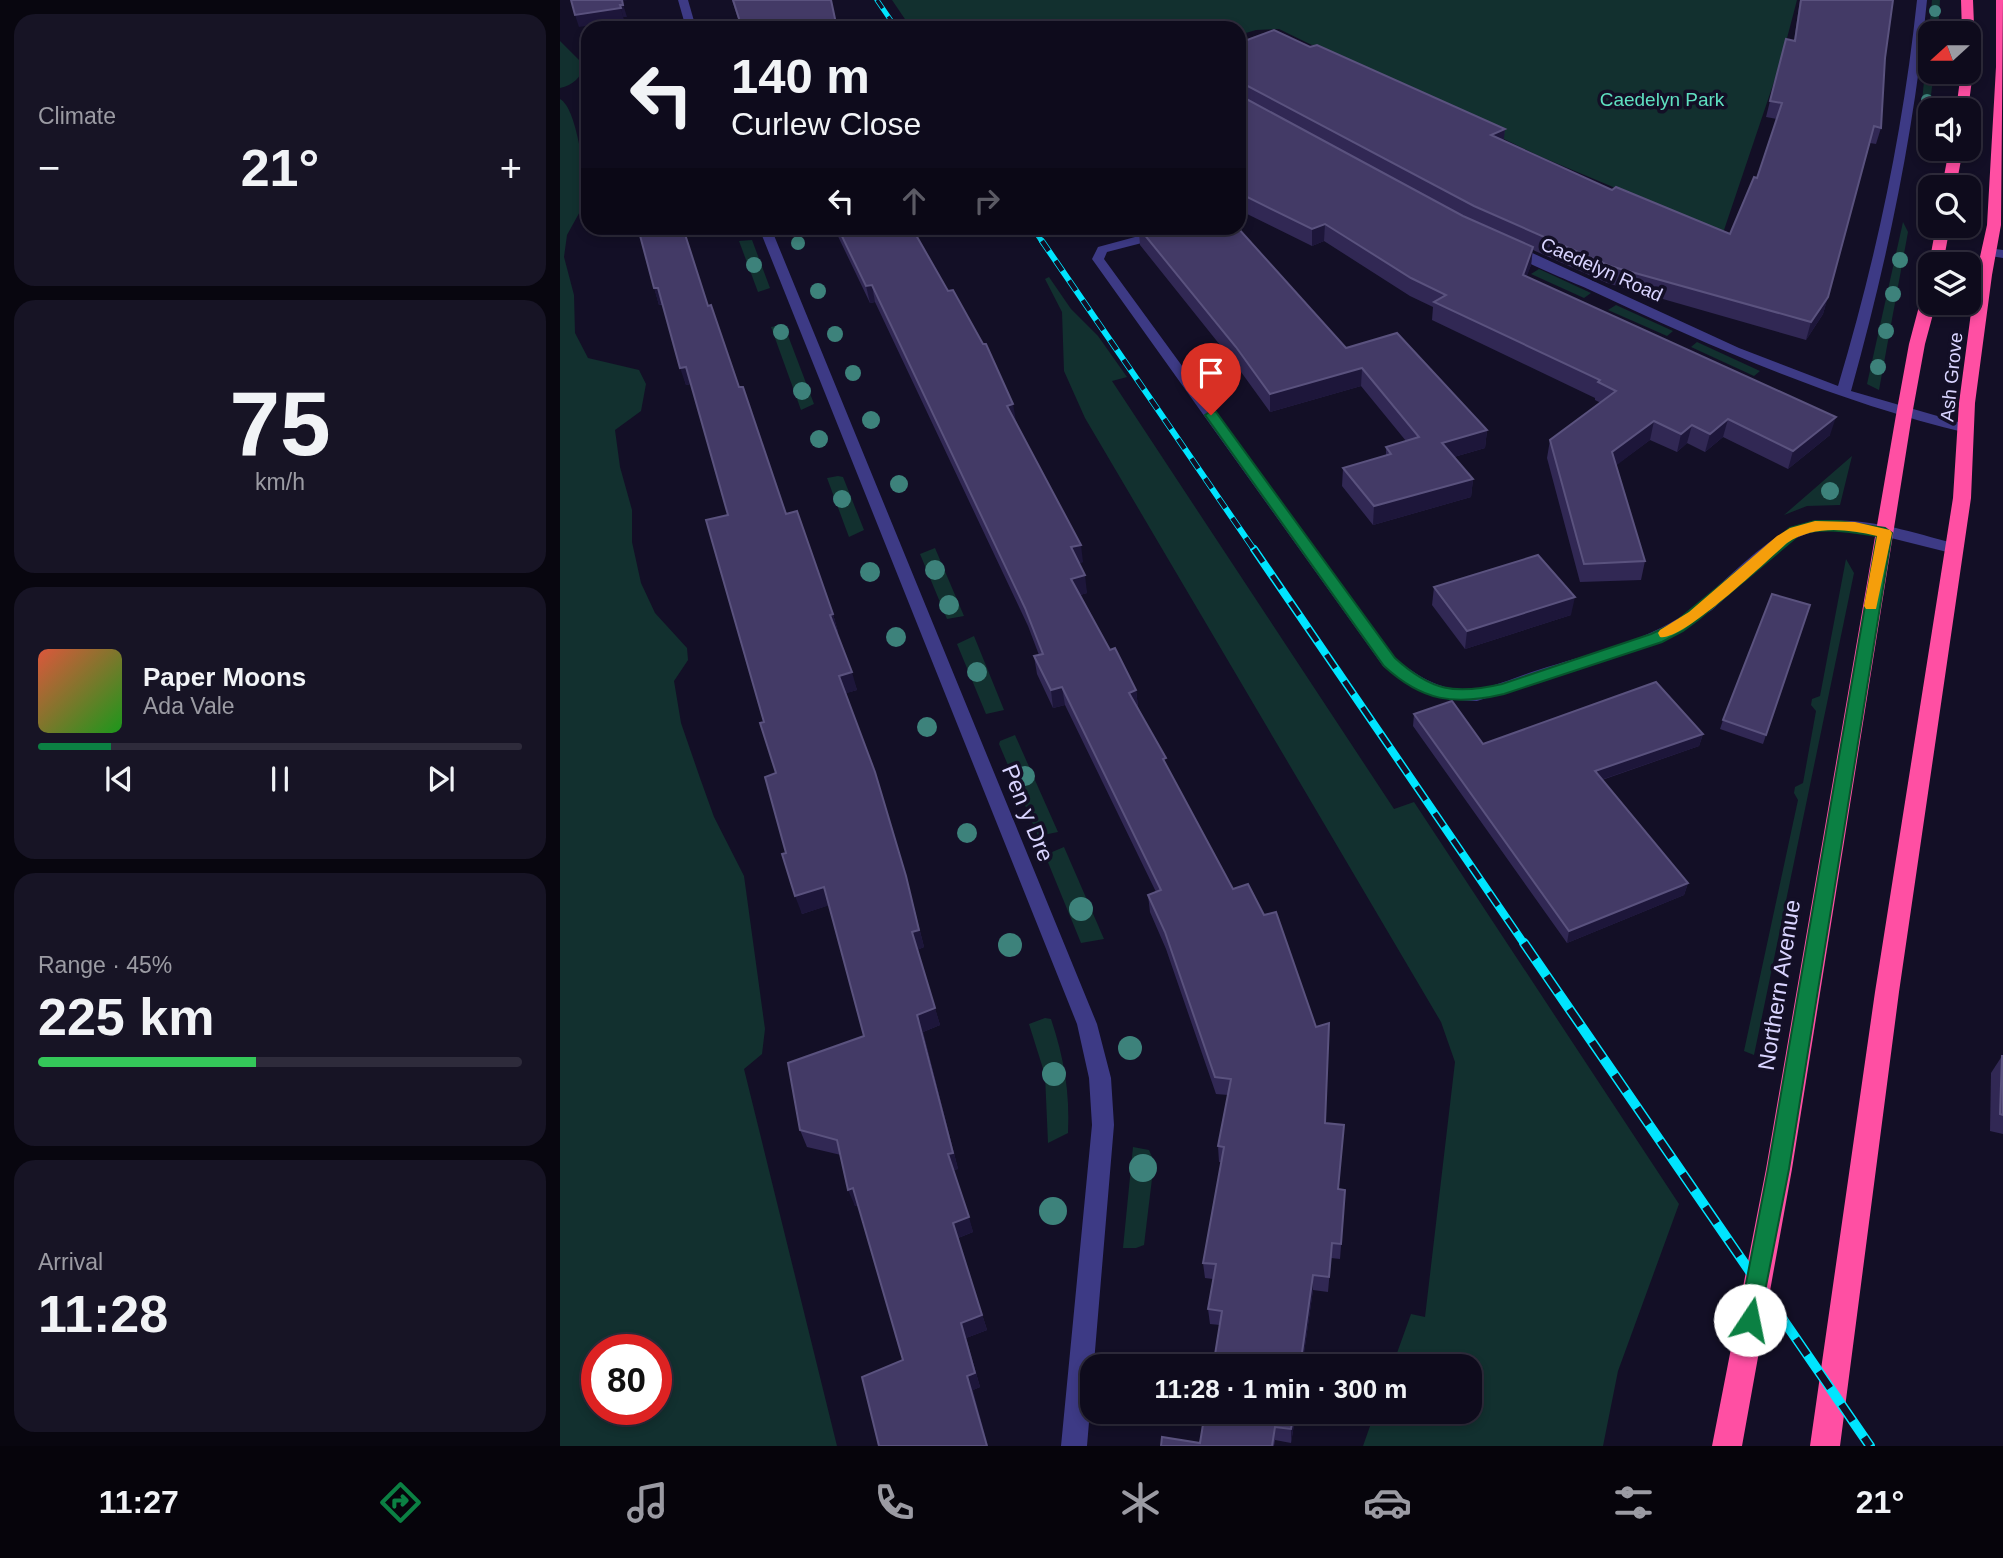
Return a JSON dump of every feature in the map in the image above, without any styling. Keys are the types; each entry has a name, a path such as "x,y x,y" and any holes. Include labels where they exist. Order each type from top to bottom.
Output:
{"highway":[{"path":"1967,0 1968,21"},
{"name":"Ash Grove","path":"1955,549 1965,477 1967,402 1996,253 1994,225 2002,0"},
{"name":"Ash Grove","path":"1885,533 1904,415 1925,315"},
{"name":"Northern Avenue","path":"1727,1446 1779,1169 1885,533"},
{"path":"1825,1446 1889,978 1955,549"}],"street":[{"path":"683,0 689,21"},
{"path":"1843,393 1876,280 1906,138 1922,0"},
{"name":"Pen y Dre","path":"768,235 832,401 1087,1024 1100,1079 1103,1125 1074,1446"},
{"path":"1156,235 1102,250 1098,259 1389,662 1406,678 1427,689 1452,695 1477,695 1656,638 1686,621 1782,540 1801,529 1838,525 1955,549"},
{"name":"Caedelyn Road","path":"1502,244 1769,365 1904,415 1967,429"}],"green space":[{"name":"Caedelyn Park","path":"892,0 1797,0 1781,61 1723,233 1539,156 1279,29 1246,33 1246,21 906,21"},
{"path":"1932,0 1940,0 1939,21 1930,21"},
{"path":"560,41 581,62 581,74 569,85 560,88"},
{"path":"1924,84 1932,84 1931,98 1922,98"},
{"path":"560,99 571,114 581,156 581,210 567,235 564,257 574,295 575,333 588,358 639,370 646,384 641,411 615,430 620,467 632,510 632,542 641,583 655,613 687,648 688,660 674,681 681,723 714,817 744,876 765,1029 762,1054 744,1069 837,1446 560,1446"},
{"path":"1903,222 1908,232 1879,390 1867,384"},
{"path":"752,240 770,288 758,292 739,241"},
{"path":"1539,269 1591,293 1584,298 1531,274"},
{"path":"1049,277 1071,309 1098,336 1127,377 1112,381 1394,809 1414,802 1679,1204 1618,1371 1603,1446 1363,1446 1371,1424 1482,1424 1482,1354 1397,1354 1411,1314 1425,1317 1455,1062 1441,1022 1085,418 1064,371 1062,312 1045,279"},
{"path":"1616,305 1673,331 1667,336 1608,310"},
{"path":"784,325 814,404 801,410 771,327"},
{"path":"1697,342 1760,371 1754,376 1691,347"},
{"path":"1852,456 1840,505 1807,506 1784,515"},
{"path":"843,477 864,530 849,537 827,478"},
{"path":"935,548 964,616 947,619 920,554"},
{"path":"1846,559 1854,573 1754,1055 1744,1051 1798,800 1794,793 1795,787 1803,783 1816,711 1811,705 1812,699 1820,696"},
{"path":"974,636 1004,710 986,714 957,644"},
{"path":"1015,735 1058,832 1038,836 999,744 1000,741"},
{"path":"1064,847 1104,939 1081,943 1045,855"},
{"path":"1045,1018 1051,1019 1059,1048 1067,1089 1068,1118 1068,1133 1048,1143 1045,1075 1029,1024"},
{"path":"1133,1147 1149,1150 1154,1162 1144,1245 1123,1248"}],"building":[{"path":"571,0 622,0 623,5 620,5 621,8 575,15"},
{"path":"733,0 831,0 836,21 740,21"},
{"path":"1801,0 1893,0 1885,58 1881,128 1874,126 1828,297 1811,322 1610,266 1474,206 1246,85 1246,40 1274,30 1310,47 1317,45 1505,129 1491,135 1612,190 1616,187 1730,234 1754,177 1757,178 1782,103 1770,101 1786,39 1795,41"},
{"path":"1246,99 1463,216 1533,247 1523,275 1836,417 1793,451 1728,419 1710,434 1692,425 1681,434 1654,421 1612,452 1645,561 1584,564 1550,440 1616,391 1598,382 1600,380 1434,302 1446,295 1411,278 1325,224 1312,229 1246,196"},
{"path":"640,235 685,235 708,306 711,305 739,387 743,387 786,514 797,511 833,614 830,615 852,672 839,676 875,772 906,876 919,930 912,932 935,1008 917,1015 953,1153 948,1154 969,1217 953,1223 982,1315 961,1323 975,1373 967,1376 987,1446 879,1446 862,1377 903,1360 853,1188 848,1190 837,1140 800,1130 788,1063 864,1036 824,887 795,896 782,854 786,853 765,777 776,773 706,520 728,515 686,367 680,368 658,288 654,288"},
{"path":"841,235 916,235 948,291 953,290 983,344 986,344 1013,404 1007,406 1081,545 1071,547 1085,575 1071,579 1110,650 1115,648 1136,690 1129,693 1166,758 1163,759 1233,889 1248,884 1264,915 1276,912 1316,1027 1329,1023 1325,1123 1344,1125 1338,1189 1345,1190 1341,1244 1332,1243 1329,1277 1313,1275 1302,1354 1215,1354 1222,1311 1208,1309 1216,1264 1203,1263 1224,1147 1218,1146 1231,1079 1215,1077 1165,932 1148,895 1161,890 1062,687 1051,690 1034,656 1043,654 1025,608 872,285 866,286"},
{"path":"1145,235 1244,235 1346,348 1397,333 1487,430 1442,443 1473,479 1374,506 1343,468 1391,454 1386,447 1419,437 1362,368 1270,394 1236,347"},
{"path":"1538,555 1575,597 1467,631 1434,587"},
{"path":"1772,594 1810,605 1766,735 1723,720"},
{"path":"1656,682 1703,734 1595,771 1688,883 1569,931 1414,714 1452,701 1483,744"},
{"path":"2003,1056 2003,1115 2000,1114"},
{"path":"1203,1424 1292,1424 1291,1429 1275,1427 1272,1446 1161,1446 1162,1437 1200,1443"}],"railway":[{"path":"877,0 891,21"},
{"path":"1038,235 1043,243"},
{"path":"1042,241 1255,551"},
{"path":"1254,549 1525,945"},
{"path":"1524,943 1870,1446"}],"slow traffic":[{"path":"1666,633 1694,615 1782,540 1795,531 1815,526 1838,525 1885,533 1871,606"}],"route":[{"path":"1211,415 1389,662 1406,678 1427,689 1452,695 1477,695 1504,689 1656,638 1694,615 1795,531 1815,526 1838,525 1885,533 1779,1169 1750,1320"}]}
